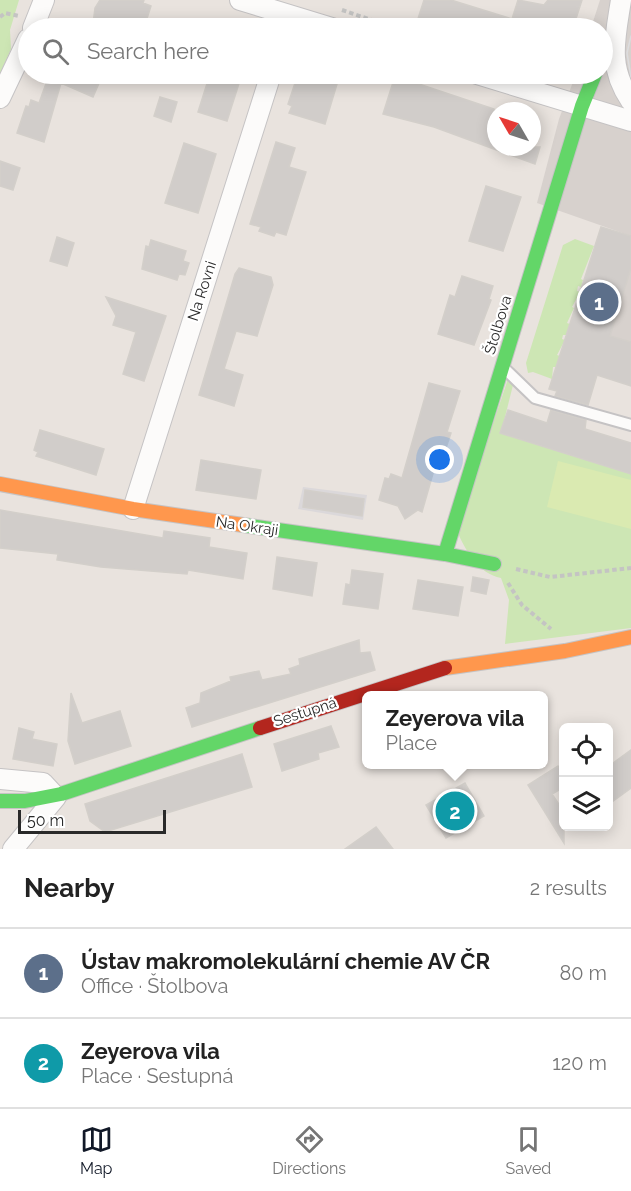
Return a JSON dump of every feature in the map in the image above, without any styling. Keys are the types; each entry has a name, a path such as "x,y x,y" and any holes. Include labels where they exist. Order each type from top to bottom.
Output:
{"street":[{"path":"37,18 45,0"},
{"path":"240,0 289,15"},
{"path":"613,30 620,11"},
{"path":"620,11 616,73 631,101"},
{"path":"0,98 18,60"},
{"name":"Na Rovni","path":"133,509 268,84"},
{"path":"510,84 631,121"},
{"name":"Štolbova","path":"445,554 582,106 591,84"},
{"name":"Na Okraji","path":"0,484 133,509 445,554 494,564"},
{"name":"Sestupná","path":"372,691 447,668 565,651 631,637"},
{"name":"Sestupná","path":"0,801 21,803 56,797 362,694"},
{"path":"0,779 43,783 56,797 13,849"}],"lane":[{"path":"502,366 535,398 631,424"}],"path":[{"path":"339,9 366,18"},
{"path":"494,564 550,577 631,568"},
{"path":"494,564 522,605 564,640 565,651"}],"shaded area":[{"path":"600,0 631,0 631,236 537,203 559,119 572,84 613,84 613,18 594,18"},
{"path":"631,265 631,342 610,336"},
{"path":"303,487 367,495 363,520 298,509"}],"green space":[{"path":"0,0 19,0 10,30 11,49 0,74"},
{"path":"575,239 594,246 581,279 583,280 581,287 578,286 577,291 580,292 572,307 574,308 567,323 570,324 566,335 563,335 562,339 565,340 557,355 560,356 556,367 553,367 552,379 533,372 528,373 526,363 563,245"},
{"path":"515,377 501,433 631,474 631,628 505,644 509,600 501,578 486,572 474,560 457,531 508,379"},
{"path":"558,461 631,480 631,529 547,507"}],"building":[{"path":"100,0 144,0 143,3 151,6 147,18 94,18 95,8"},
{"path":"424,0 451,0 509,18 418,18"},
{"path":"518,0 544,5 548,0 582,0 576,18 512,18"},
{"path":"46,84 61,84 44,142 17,133 26,106 29,107 31,100 39,103"},
{"path":"63,84 99,84 93,97"},
{"path":"207,84 239,84 227,121 198,112"},
{"path":"295,84 337,84 325,124 289,113 292,106 288,104"},
{"path":"392,84 419,84 487,107 487,146 434,127 383,114"},
{"path":"160,97 177,102 171,122 154,116"},
{"path":"276,142 295,148 289,167 306,172 286,235 276,232 274,236 259,231 261,227 250,224"},
{"path":"184,143 216,154 198,213 165,203"},
{"path":"513,156 537,156 535,164"},
{"path":"0,161 20,168 13,190 0,186"},
{"path":"486,186 521,197 503,251 469,241"},
{"path":"601,227 631,236 631,268 610,336 631,342 631,386 597,375 588,405 555,396 557,391 549,389"},
{"path":"57,237 74,243 67,266 50,261"},
{"path":"151,240 186,251 183,261 189,263 185,275 179,274 177,280 142,269 146,246 149,247"},
{"path":"239,268 271,277 273,285 257,336 236,331 224,369 243,375 234,406 199,395 235,274"},
{"path":"462,276 493,286 489,299 491,300 474,345 438,334 450,295 455,297"},
{"path":"106,297 166,316 144,381 123,374 136,332 113,325 116,316"},
{"path":"429,383 460,391 447,432 451,433 445,451 440,449 422,512 418,510 405,519 398,506 379,500 385,478 389,479 391,474 402,478"},
{"path":"508,410 547,423 551,410 586,420 585,429 631,443 631,474 500,433"},
{"path":"40,430 104,449 96,475 36,456 38,452 34,450"},
{"path":"201,460 261,470 256,499 196,490"},
{"path":"305,490 364,499 362,516 303,507"},
{"path":"0,510 163,538 164,531 210,538 209,547 247,553 243,579 188,570 187,574 101,567 57,560 58,554 0,548"},
{"path":"277,557 317,563 312,596 273,589"},
{"path":"352,570 383,574 378,609 343,604 346,584 350,585"},
{"path":"473,577 489,580 486,594 471,591"},
{"path":"418,580 463,587 458,616 413,609"},
{"path":"359,640 360,653 370,652 375,670 192,727 186,708 200,703 201,693 231,681 230,677 259,671 262,680 291,674 289,669 300,665 299,659"},
{"path":"71,693 82,723 120,711 131,746 75,764 68,741"},
{"path":"331,726 339,747 318,753 319,759 282,771 274,744"},
{"path":"19,728 34,732 32,739 57,744 53,766 13,759"},
{"path":"631,750 631,788 613,801 613,777 613,763"},
{"path":"242,754 252,787 105,832 90,821 85,804"},
{"path":"558,766 559,790 552,794 559,804 559,831 564,831 564,843 528,785"},
{"path":"465,783 484,816 446,838 426,805"},
{"path":"376,827 393,849 345,849"}],"tram line":[{"path":"631,36 627,53 631,77"}],"traffic: fast":[{"path":"445,554 582,106 591,84"},
{"path":"243,525 445,554 494,564"},
{"path":"0,801 25,801 61,794 260,728"}],"traffic: slow":[{"path":"0,484 133,509 243,525"},
{"path":"445,668 565,651 631,637"}],"traffic: jam":[{"path":"374,691 445,668"},
{"path":"260,728 362,695"}],"place":[{"name":"Ústav makromolekulární chemie AV ČR","path":"599,302"},
{"name":"Zeyerova vila","path":"455,811"}]}
